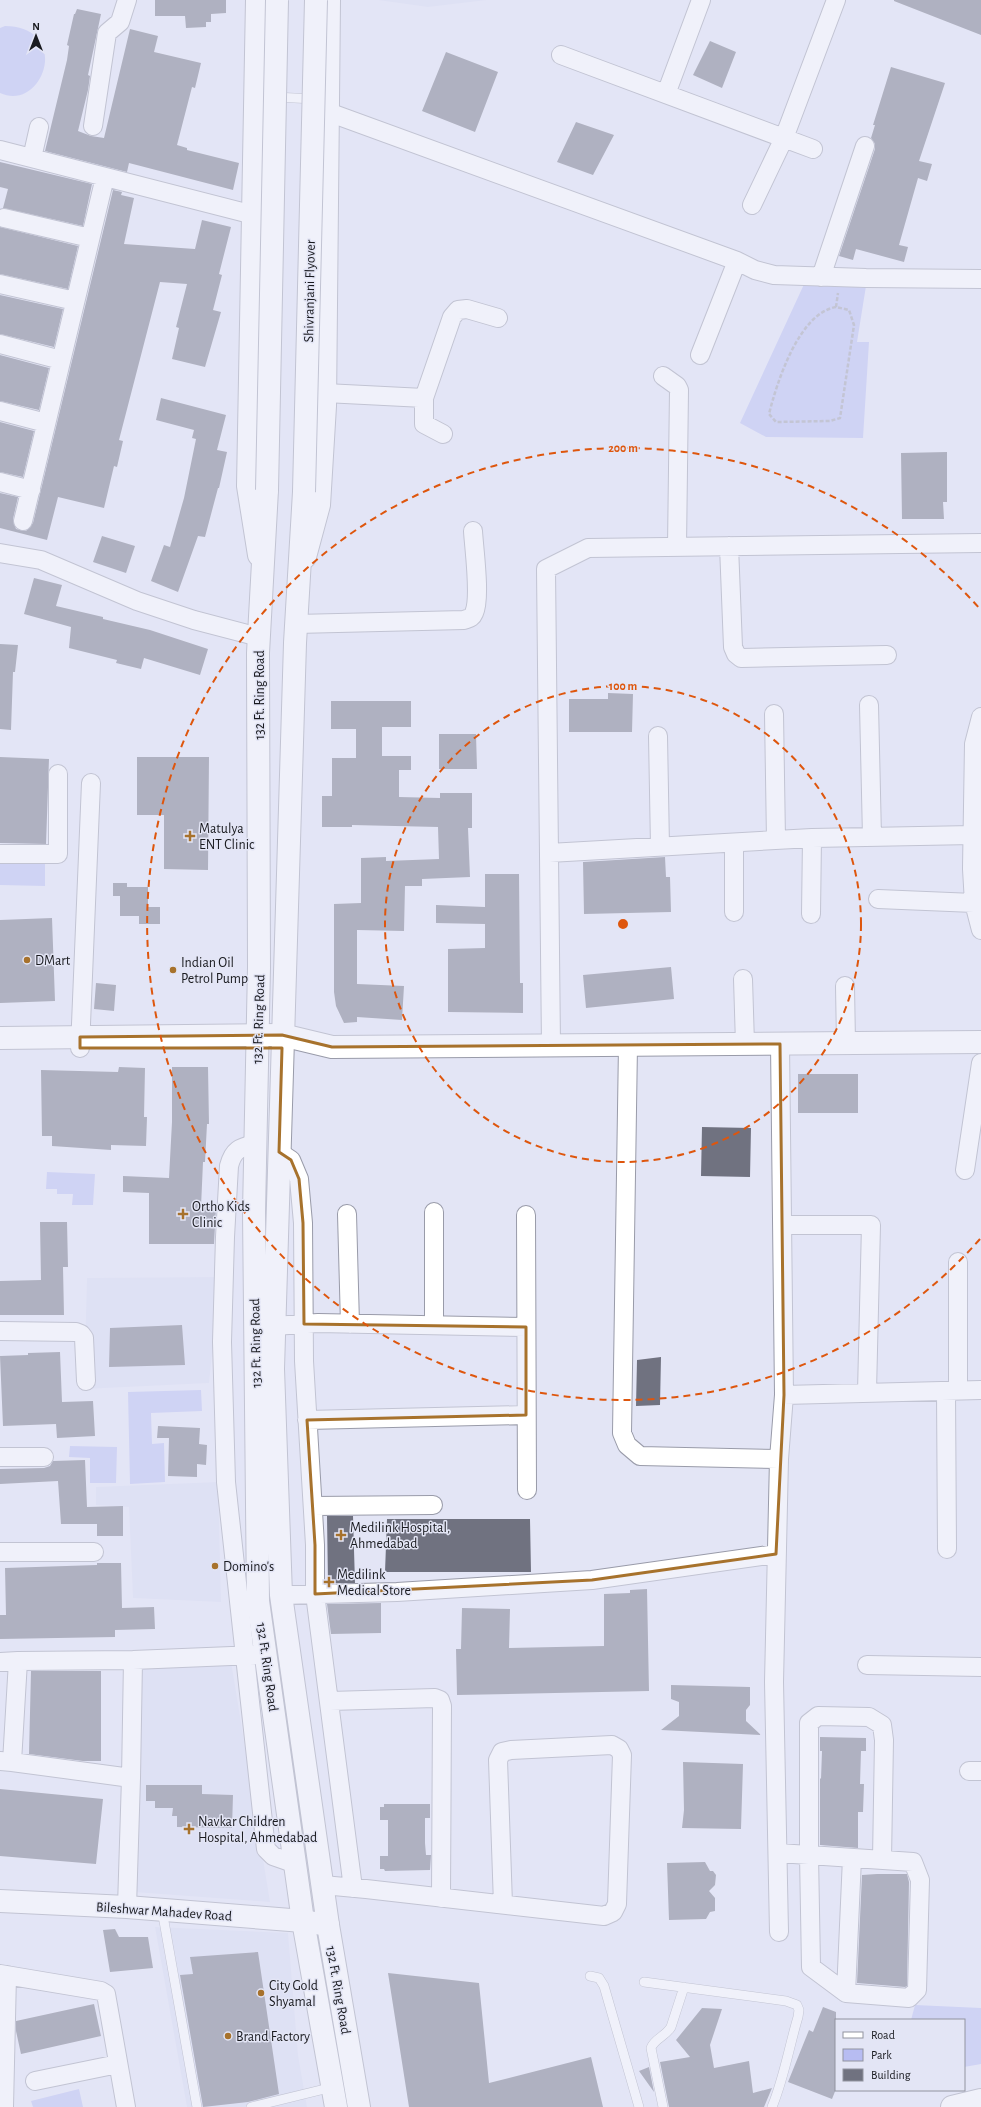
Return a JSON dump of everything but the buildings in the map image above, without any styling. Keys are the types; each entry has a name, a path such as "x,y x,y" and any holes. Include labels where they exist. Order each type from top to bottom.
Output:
{"main road":[{"path":"257,0 248,486 262,574"},
{"path":"262,574 267,490 277,0"},
{"name":"Shivranjani Flyover","path":"298,581 304,492 316,0"},
{"path":"298,581 319,505 325,393 329,0"},
{"name":"132 Ft. Ring Road","path":"262,574 259,638 259,967 255,1144 254,1287 258,1601 256,1655 296,1864 303,1921 335,2097"},
{"name":"132 Ft. Ring Road","path":"298,581 282,1042 273,1369 281,1595 328,1925 359,2107"},
{"path":"0,1038 80,1043"},
{"path":"0,1049 80,1043 257,1041 332,1047 551,1046 628,1051 745,1044 780,1050 846,1043 981,1042"},
{"path":"282,1042 330,1059 628,1051 780,1050 981,1054"},
{"name":"Bileshwar Mahadev Road","path":"0,1901 127,1907 303,1921 328,1925"},
{"path":"952,2107 981,2100"}],"street":[{"path":"93,126 107,33 120,22 127,0"},
{"path":"666,94 701,0"},
{"path":"752,205 784,138 836,0"},
{"path":"561,55 813,149"},
{"path":"328,106 737,261 755,270 774,275 821,277 981,279"},
{"path":"32,158 39,127"},
{"path":"821,277 865,146"},
{"path":"0,150 254,215"},
{"path":"23,521 105,177"},
{"path":"4,218 90,238"},
{"path":"700,355 737,261"},
{"path":"0,284 75,301"},
{"path":"443,434 424,424 424,398 452,317 458,310 467,308 498,318"},
{"path":"0,344 61,360"},
{"path":"663,376 677,386 679,390 677,547"},
{"path":"325,393 424,398"},
{"path":"0,411 46,423"},
{"path":"0,482 30,490"},
{"path":"296,624 464,620 472,617 475,612 477,594 473,531"},
{"path":"551,1046 546,569 588,548 981,543"},
{"path":"729,546 733,647 736,654 742,658 887,655"},
{"path":"0,553 41,560 137,601 194,620 259,638"},
{"path":"869,705 872,837"},
{"path":"774,714 776,840"},
{"path":"981,717 974,744 973,834 974,903 981,930"},
{"path":"658,736 660,847"},
{"path":"58,774 58,854"},
{"path":"80,1043 91,783"},
{"path":"549,854 812,838 973,834"},
{"path":"811,914 812,838"},
{"path":"734,843 734,912"},
{"path":"0,854 58,854 88,856"},
{"path":"878,898 974,903"},
{"path":"743,979 745,1044"},
{"path":"845,986 846,1043"},
{"path":"779,1932 774,1682 779,1459 784,1395 780,1050"},
{"path":"628,1051 622,1434 627,1445 640,1456 779,1459"},
{"path":"965,1170 981,1062"},
{"path":"0,1662 133,1660 256,1655 226,1482 222,1342 225,1237 230,1166 232,1156 243,1147 255,1144"},
{"path":"279,1152 291,1160 299,1179 303,1223 304,1324 315,1545 314,1594 330,1701 353,1888"},
{"path":"434,1212 434,1325"},
{"path":"347,1214 350,1324"},
{"path":"526,1215 527,1490"},
{"path":"782,1225 871,1225 867,1392"},
{"path":"947,1549 958,1262"},
{"path":"274,1326 304,1324 350,1324 526,1327"},
{"path":"0,1331 76,1332 82,1334 84,1338 86,1381"},
{"path":"784,1395 981,1390"},
{"path":"308,1420 526,1415"},
{"path":"0,1458 44,1457"},
{"path":"313,1506 433,1505"},
{"path":"0,1552 94,1552"},
{"path":"281,1595 397,1592 592,1580 776,1554"},
{"path":"127,1907 133,1660"},
{"path":"18,1661 6,1761 131,1778"},
{"path":"867,1665 981,1667"},
{"path":"330,1701 436,1698 440,1700 442,1706 441,1898"},
{"path":"778,1853 809,1855 852,1858 882,1860 913,1862 920,1880 917,1990 909,1998 846,1993 811,1967 809,1855 808,1723 818,1716 869,1717 882,1725 884,1740 882,1860"},
{"path":"323,1885 604,1916 614,1912 617,1904 622,1763 622,1755 619,1748 612,1745 511,1750 502,1752 498,1760 502,1904"},
{"path":"846,1993 852,1858"},
{"path":"4,2107 3,1975 101,1991 106,1994 126,2107"},
{"path":"35,2081 118,2064"}],"lane":[{"path":"256,96 328,106"},
{"path":"162,1910 197,2107"},
{"path":"590,1976 599,1978 604,1986 639,2107"},
{"path":"644,1982 786,2001 797,2004 799,2010 798,2017 785,2063 783,2079 772,2107"},
{"path":"663,2107 650,2048 652,2044 668,2032 671,2027 684,1987"},
{"path":"250,2107 335,2097"}],"path":[{"path":"836,307 838,289"},
{"path":"836,307 850,310 854,325 840,418 830,421 776,422 769,414 773,396 792,350 808,324 826,308 836,307"}],"highlighted area":[{"path":"282,1035 332,1047 780,1044 784,1395 776,1554 592,1580 315,1594 315,1545 307,1420 526,1415 526,1327 304,1324 303,1223 299,1179 291,1160 279,1152 282,1048 80,1048 80,1037"}],"shaded area":[{"path":"378,0 487,0 428,7"},
{"path":"220,1277 209,1383 84,1389 87,1278"},
{"path":"218,1482 221,1602 133,1598 129,1507 96,1505 96,1487"},
{"path":"140,1656 231,1661 270,1902 134,1892"},
{"path":"155,1927 288,1933 298,2055 307,2107 187,2107"}],"green space":[{"path":"5,26 26,30 39,40 45,53 44,67 38,81 28,91 15,96 0,93 0,28"},
{"path":"806,280 866,286 857,342 869,342 863,438 766,437 740,423"},
{"path":"0,858 45,859 45,886 0,885"},
{"path":"47,1172 95,1174 93,1205 72,1205 73,1194 57,1194 57,1189 46,1189"},
{"path":"201,1390 202,1411 151,1413 152,1444 164,1443 165,1482 130,1484 128,1392"},
{"path":"70,1446 117,1447 116,1483 90,1483 90,1458 69,1457"},
{"path":"915,2005 981,2008 981,2064 965,2067 965,2019 911,2019"},
{"path":"79,2089 83,2107 33,2107 31,2101"}],"place":[{"name":"Matulya ENT Clinic","path":"190,836"},
{"name":"DMart","path":"27,960"},
{"name":"Indian Oil Petrol Pump","path":"173,970"},
{"name":"Ortho Kids Clinic","path":"183,1214"},
{"name":"Medilink Hospital, Ahmedabad","path":"341,1535"},
{"name":"Domino's","path":"215,1566"},
{"name":"Medilink Medical Store","path":"329,1582"},
{"name":"Navkar Children Hospital, Ahmedabad","path":"189,1829"},
{"name":"City Gold Shyamal","path":"261,1993"},
{"name":"Brand Factory","path":"228,2036"}]}
